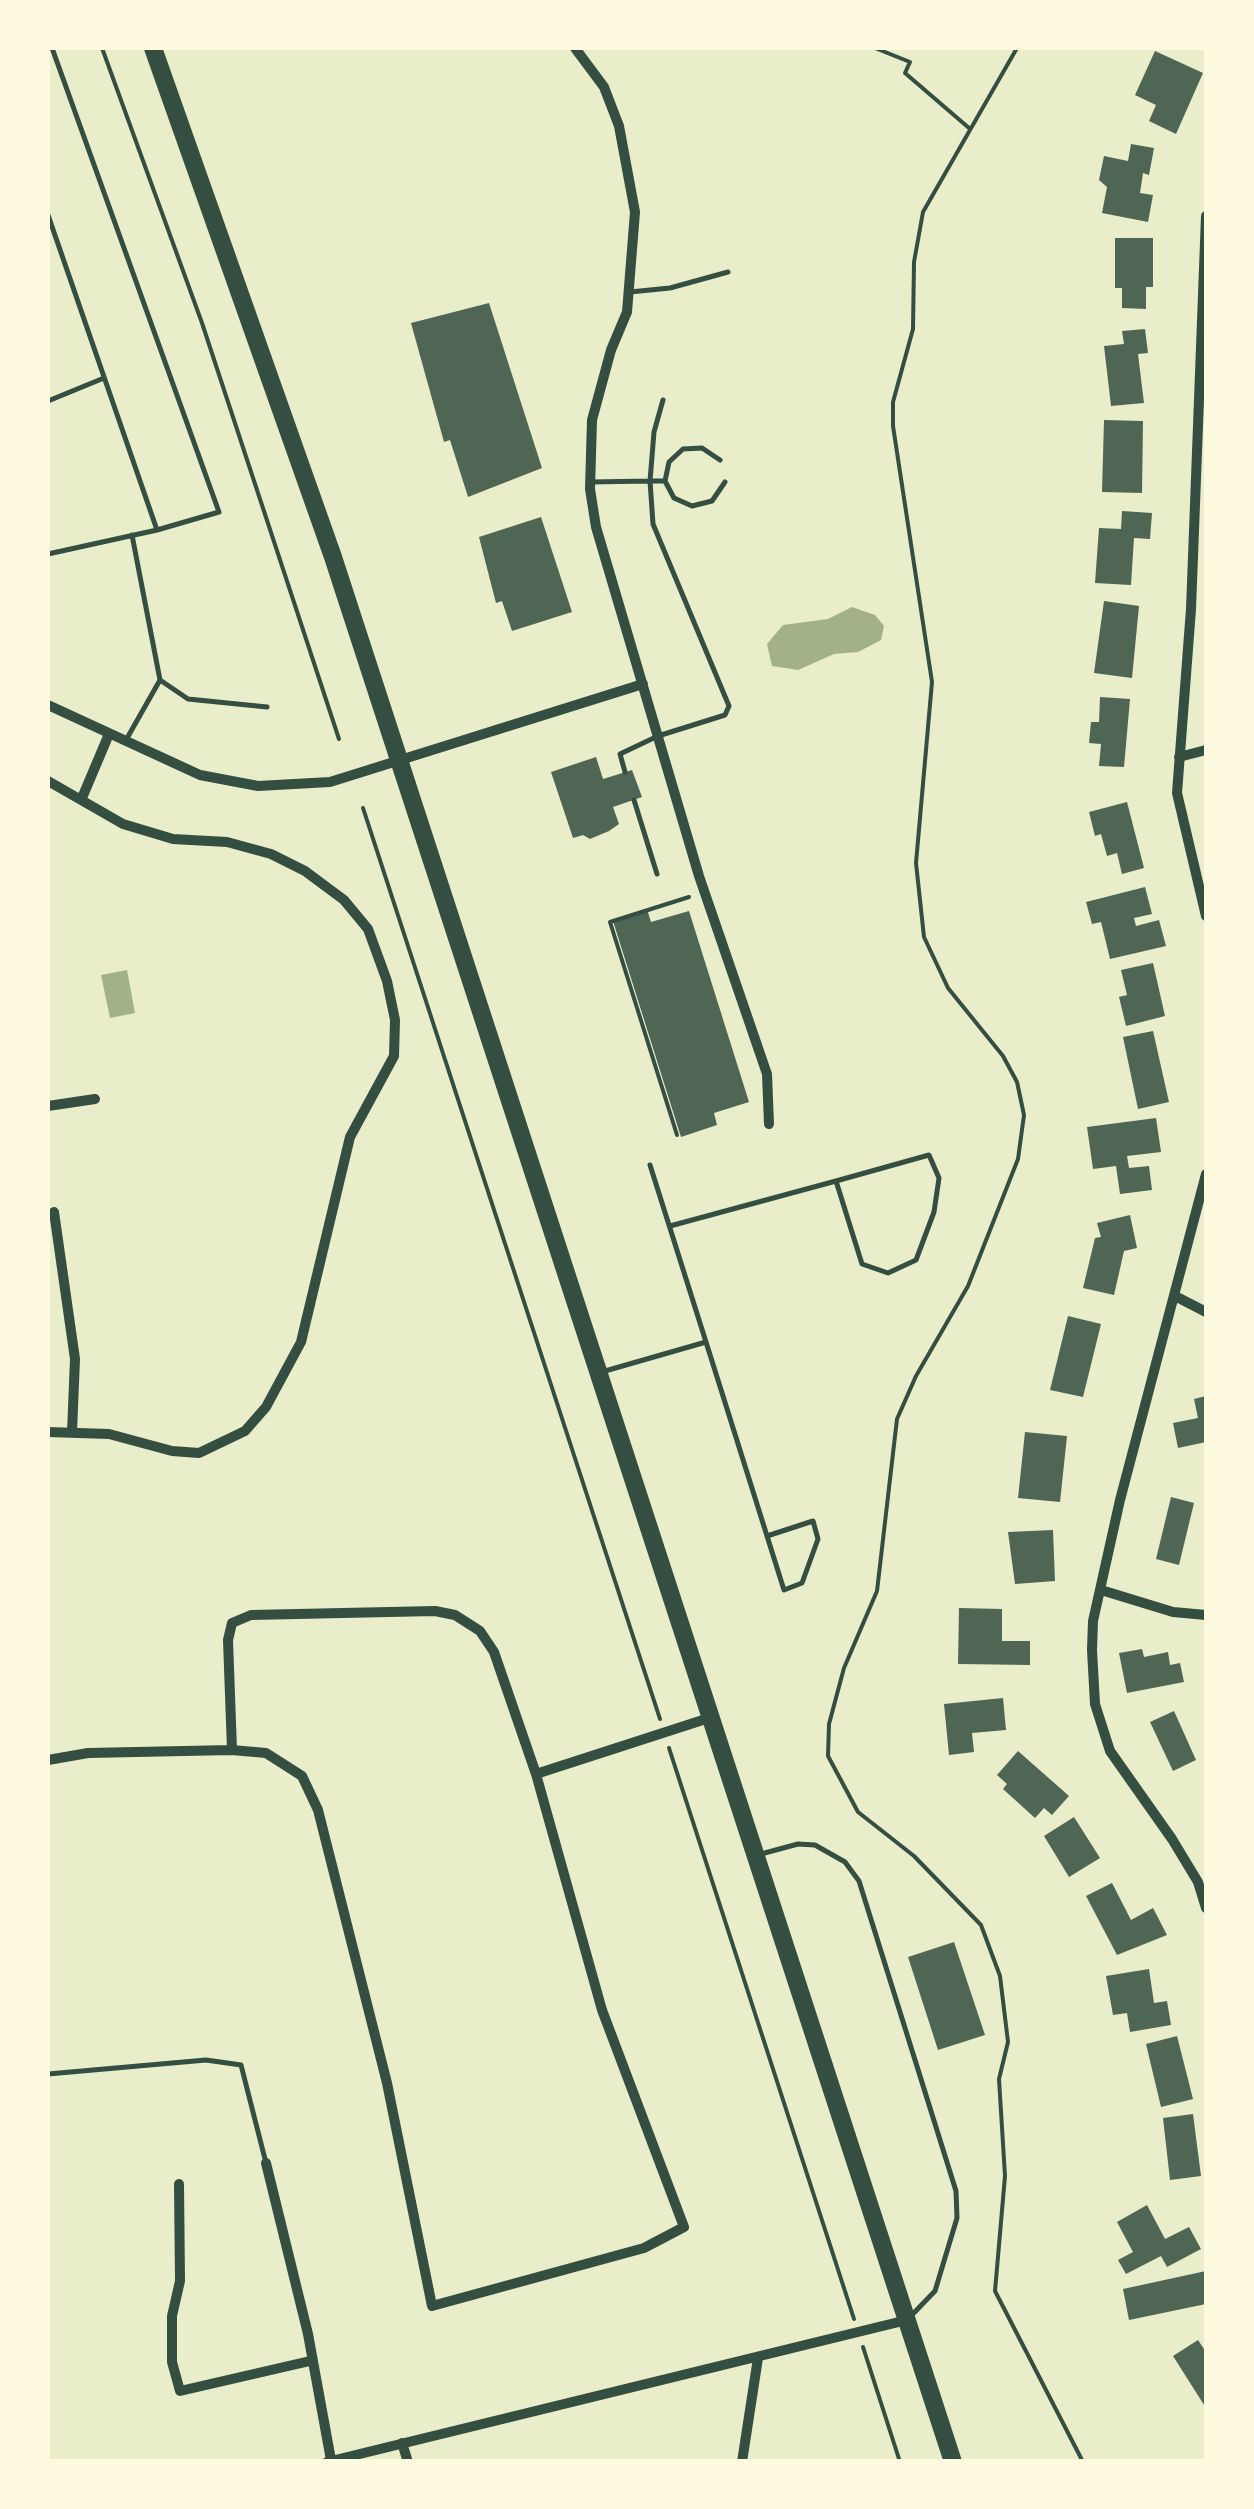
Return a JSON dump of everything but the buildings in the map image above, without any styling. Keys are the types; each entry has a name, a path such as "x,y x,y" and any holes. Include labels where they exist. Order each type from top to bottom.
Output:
{"highway":[{"path":"154,48 400,762 953,2462"}],"street":[{"path":"574,48 604,87 619,126 635,212 628,312 598,388 590,482 596,527 698,876 766,1074 770,1124"},
{"path":"1206,216 1192,609 1177,792 1206,916"},
{"path":"48,705 200,775 258,786 330,782 642,684"},
{"path":"82,798 109,734"},
{"path":"1180,756 1206,750"},
{"path":"48,780 123,824 172,839 227,842 272,854 305,871 344,900 368,928 395,1020 394,1056 350,1137 301,1342 266,1406 245,1432 199,1453 172,1451 133,1438 48,1432"},
{"path":"48,1106 94,1099"},
{"path":"1206,1174 1120,1500 1093,1621 1095,1704 1110,1751 1181,1853 1206,1908"},
{"path":"54,1212 75,1359 72,1432"},
{"path":"1175,1296 1206,1312"},
{"path":"1101,1590 1173,1612 1206,1615"},
{"path":"48,1760 88,1753 266,1753 293,1768 313,1793 387,2083 432,2306 644,2248 684,2227 602,2010 536,1774 494,1652 480,1631 455,1615 436,1612 251,1615 232,1623 228,1640 232,1750"},
{"path":"536,1774 710,1718"},
{"path":"266,2163 308,2334 329,2460 907,2320"},
{"path":"179,2184 180,2281 172,2316 172,2362 180,2391 310,2361"},
{"path":"742,2462 758,2358"},
{"path":"402,2443 408,2462"}],"lane":[{"path":"48,554 219,512 52,48"},
{"path":"48,215 157,530"},
{"path":"630,292 670,288 728,272"},
{"path":"48,400 104,378"},
{"path":"625,772 620,754 658,736 725,715 728,706 653,524 650,482 654,432 663,400"},
{"path":"720,460 702,448 682,449 668,462 665,481 674,498 692,506 712,501 724,482"},
{"path":"590,482 665,481"},
{"path":"124,742 160,680 132,534"},
{"path":"160,680 188,699 267,707"},
{"path":"634,800 657,874"},
{"path":"670,1226 836,1181 930,1156 939,1178 934,1212 916,1260 888,1273 862,1264 836,1181"},
{"path":"650,1165 784,1590 802,1583 818,1539 813,1521 767,1536"},
{"path":"597,1373 706,1342"},
{"path":"755,1856 798,1844 815,1845 845,1862 858,1881 956,2190 957,2218 935,2292 907,2320"},
{"path":"48,2074 206,2060 241,2065 266,2163"}],"path":[{"path":"102,48 202,323 340,739"},
{"path":"875,48 910,62 905,73 969,128"},
{"path":"1017,48 923,212 914,262 913,329 893,402 893,426 932,682 916,864 924,937 948,988 1003,1056 1017,1082 1024,1114 1018,1159 968,1286 916,1376 898,1419 878,1591 844,1668 830,1724 828,1756 858,1812 914,1856 980,1925 1000,1976 1008,2042 1000,2079 1005,2176 994,2291 1083,2462"},
{"path":"363,808 900,2462"},
{"path":"677,1134 610,922 694,896"}],"shaded area":[{"path":"852,607 875,615 884,626 881,640 858,652 834,654 798,670 772,666 767,644 783,625 828,619"},
{"path":"127,970 135,1013 110,1018 101,975"}]}
